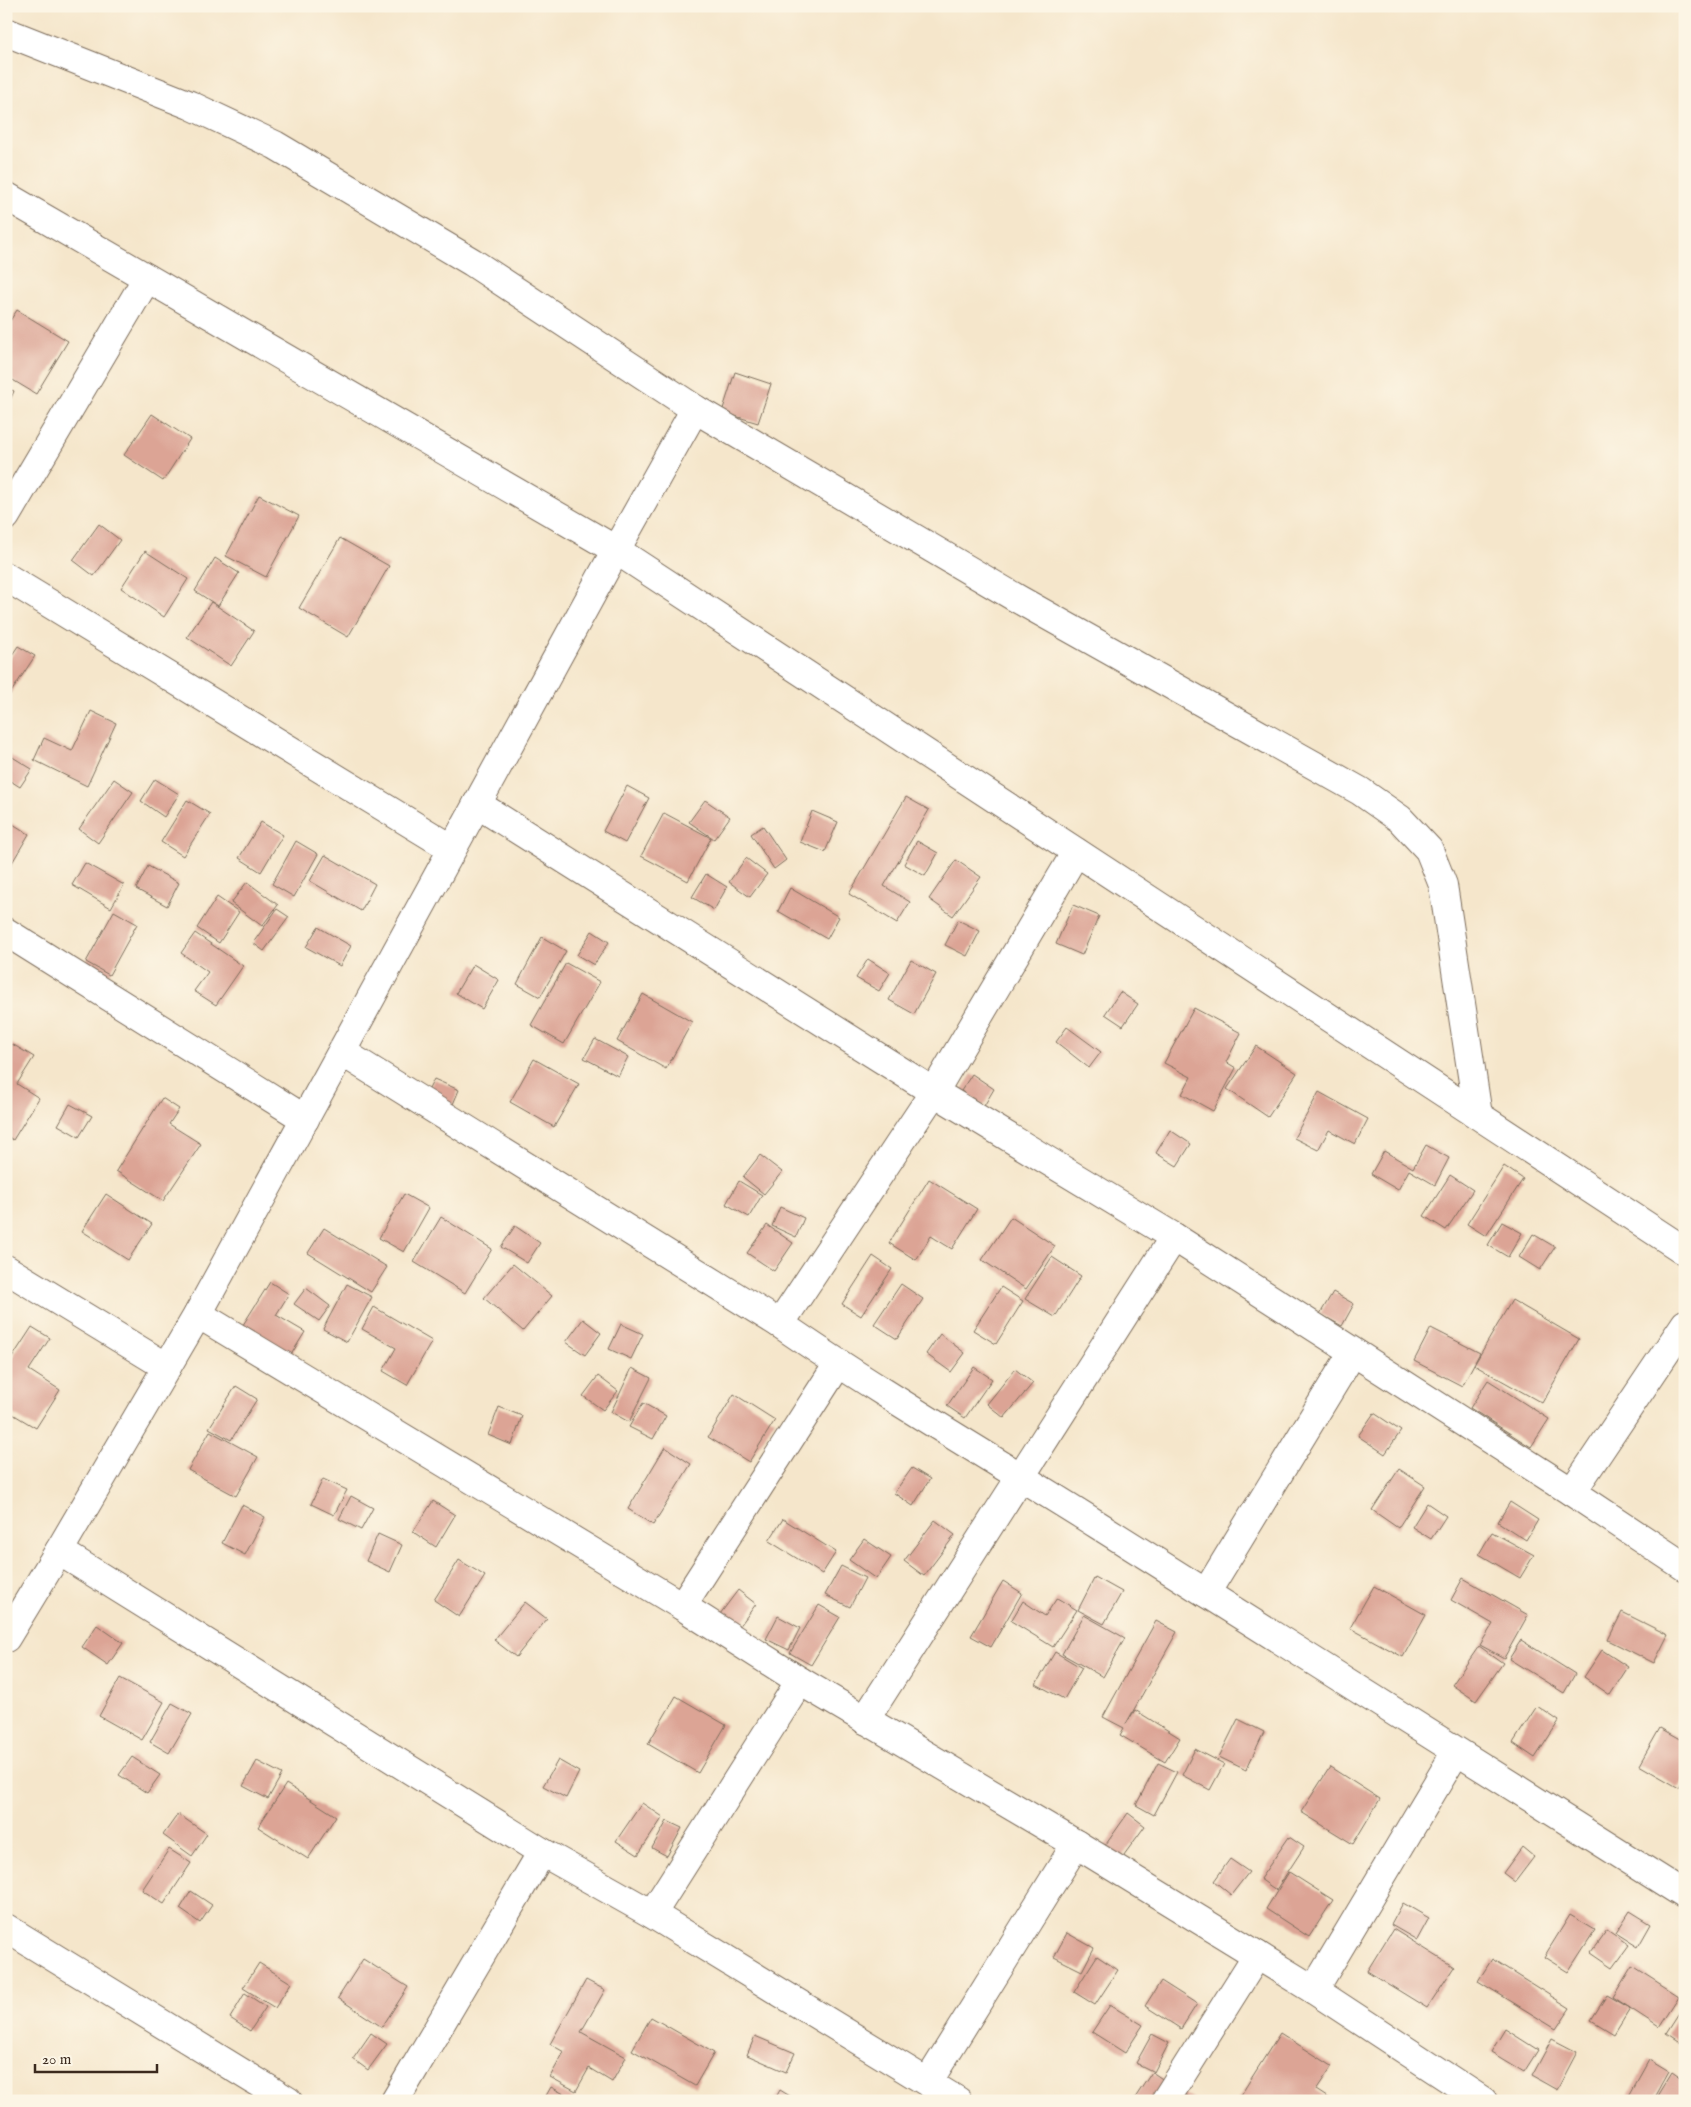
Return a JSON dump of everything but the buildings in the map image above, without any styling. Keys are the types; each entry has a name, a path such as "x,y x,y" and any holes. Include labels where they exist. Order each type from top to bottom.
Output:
{"street":[{"path":"6,32 190,105 275,146 472,262 695,409 1018,598 1360,791 1400,819 1429,850 1443,885 1478,1115"},
{"path":"6,196 616,550 1685,1251"},
{"path":"6,516 147,278"},
{"path":"6,1638 16,1601 59,1551 198,1314 452,848 695,409"},
{"path":"6,577 452,848"},
{"path":"478,804 934,1092 1174,1237 1572,1492 1685,1567"},
{"path":"780,1324 934,1092 1076,852"},
{"path":"6,932 305,1119"},
{"path":"342,1052 780,1324 838,1364 1021,1476 1685,1895"},
{"path":"865,1720 1174,1237"},
{"path":"6,1269 167,1367"},
{"path":"198,1314 682,1606 865,1720 1076,1844 1314,1990 1483,2101"},
{"path":"1572,1492 1685,1324"},
{"path":"1206,1593 1353,1352"},
{"path":"682,1606 838,1364"},
{"path":"59,1551 542,1852 652,1914 958,2101"},
{"path":"652,1914 800,1680"},
{"path":"1314,1990 1456,1752"},
{"path":"928,2082 1076,1844"},
{"path":"395,2101 542,1852"},
{"path":"6,1928 288,2101"},
{"path":"1164,2101 1257,1955"}]}
